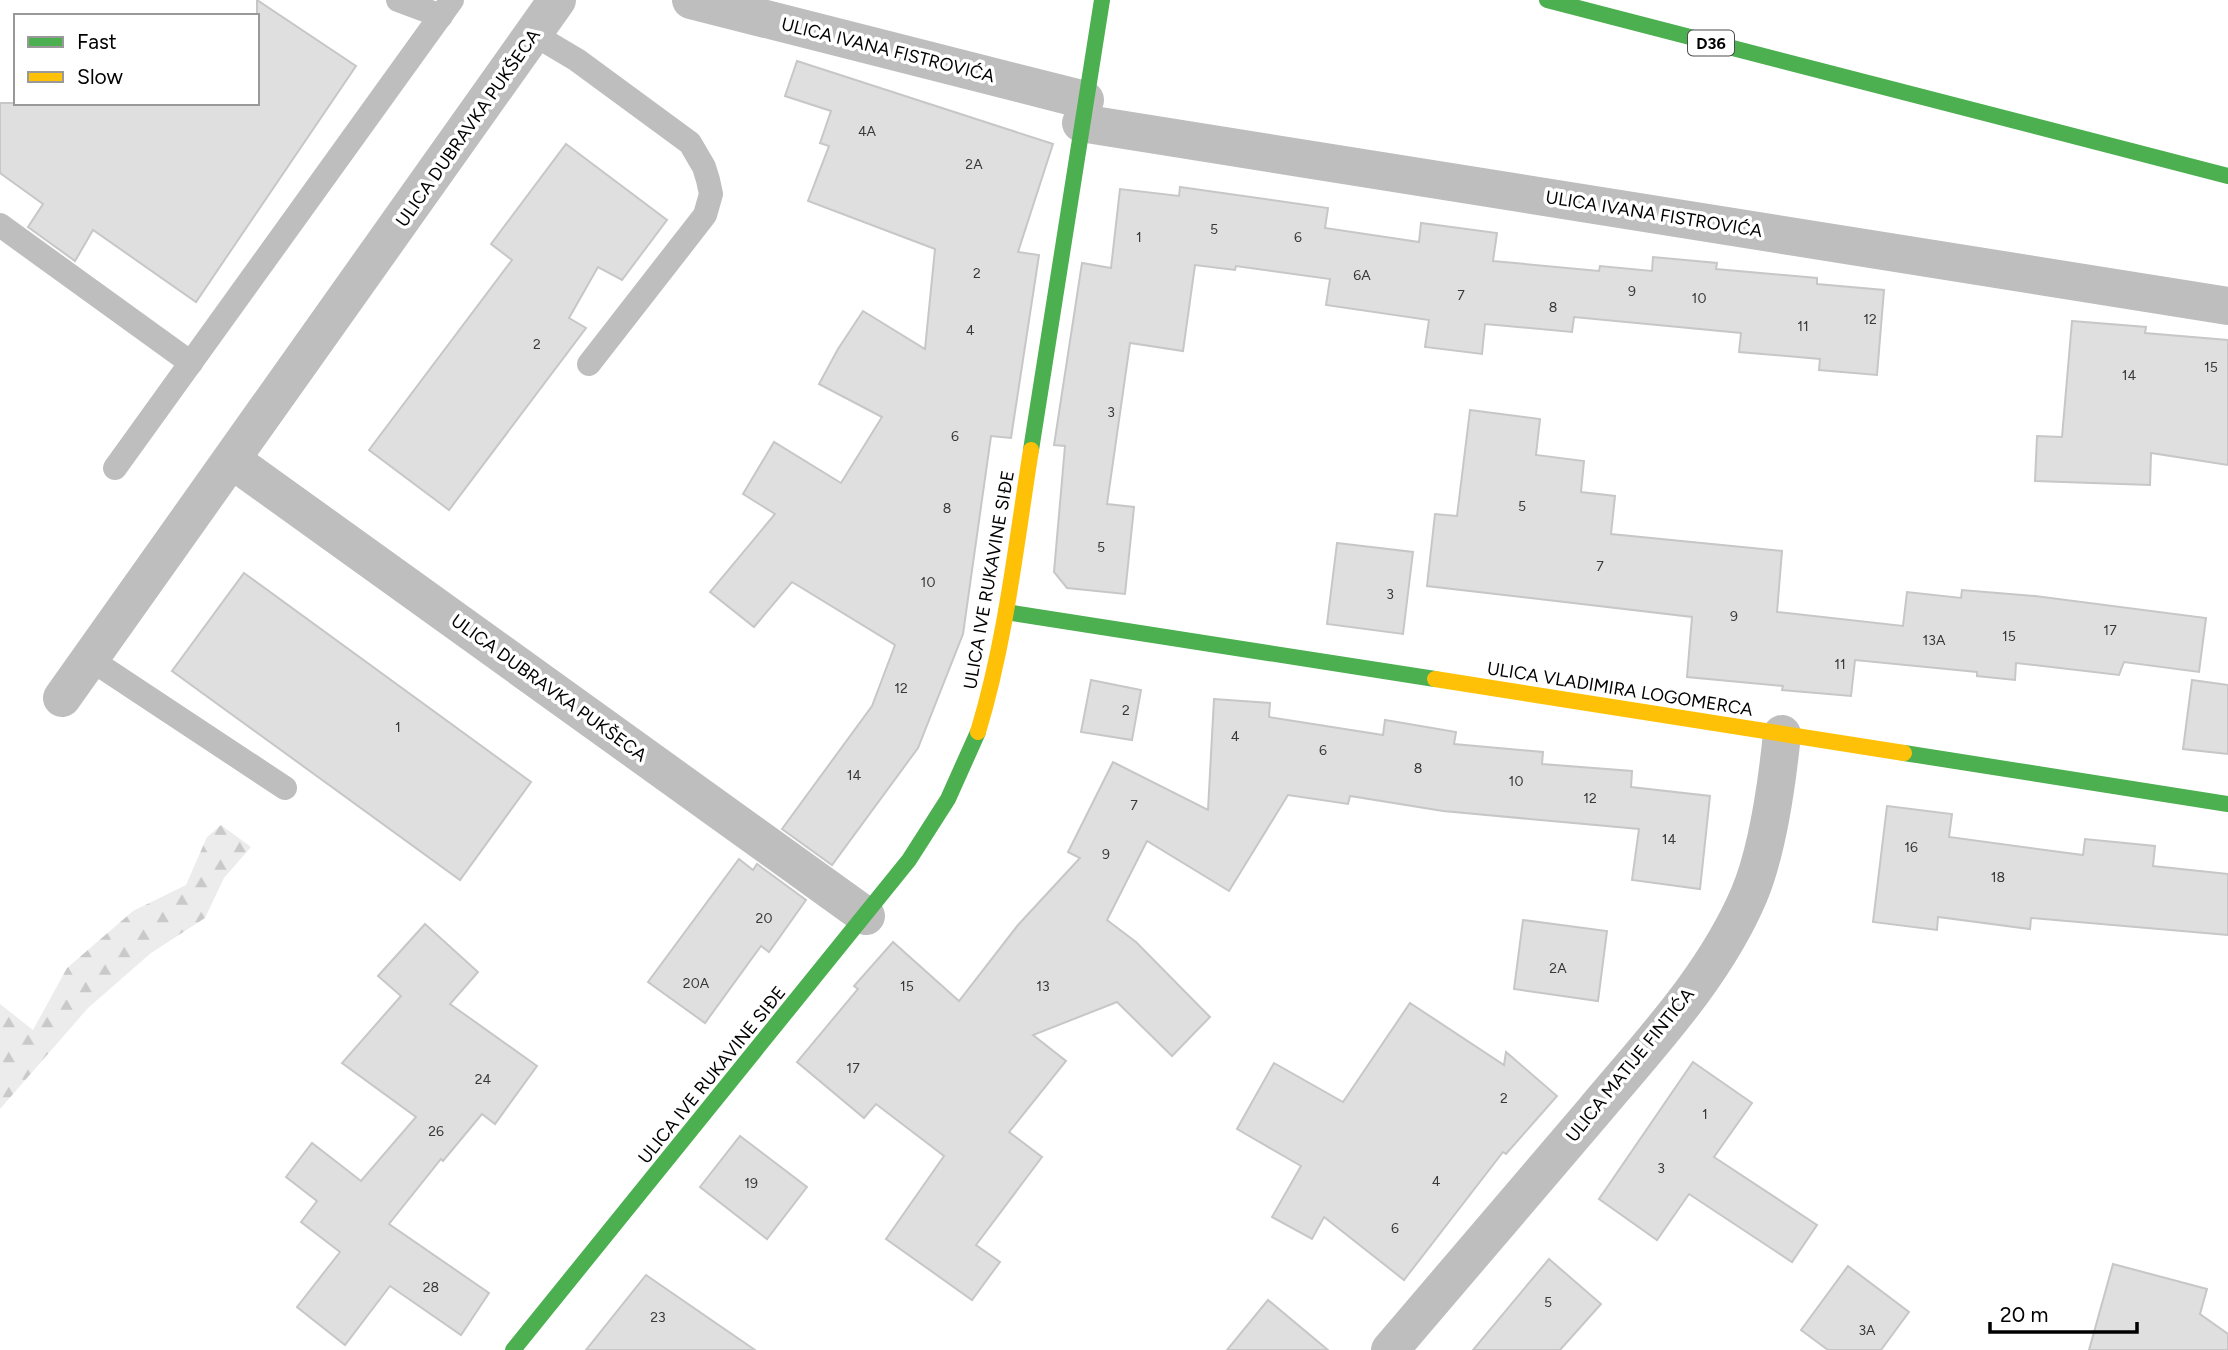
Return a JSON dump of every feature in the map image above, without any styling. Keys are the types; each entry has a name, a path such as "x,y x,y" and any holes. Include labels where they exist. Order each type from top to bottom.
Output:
{"street":[{"name":"ULICA DUBRAVKA PUKŠECA","path":"62,698 557,0"},
{"name":"ULICA IVANA FISTROVIĆA","path":"691,0 1083,111 2228,306"},
{"name":"ULICA IVE RUKAVINE SIĐE","path":"513,1350 866,916 931,828 964,765 987,701 1006,612 1102,0"},
{"name":"D36","path":"1547,0 2228,176"},
{"name":"ULICA DUBRAVKA PUKŠECA","path":"232,460 866,916"},
{"name":"ULICA VLADIMIRA LOGOMERCA","path":"1006,612 2228,804"},
{"name":"ULICA MATIJE FINTIĆA","path":"1390,1350 1679,1008 1731,933 1750,894 1760,856 1777,783 1782,734"}],"lane":[{"path":"114,468 447,8 398,0"},
{"path":"534,35 577,61 690,143 704,167 711,194 705,215 589,365"},
{"path":"0,225 191,363"},
{"path":"90,659 285,789"}],"green space":[{"path":"221,825 251,847 224,878 205,918 151,953 88,1008 0,1109 0,1004 33,1030 67,968 133,911 186,885 207,837"}],"building":[{"path":"257,0 356,66 196,302 93,230 75,261 28,227 43,204 0,173 0,103 259,105"},
{"path":"797,61 1053,144 1018,252 1039,255 1011,438 991,436 963,634 918,748 832,865 782,829 872,706 895,645 792,582 754,627 710,592 775,514 743,494 774,442 841,483 882,417 819,384 863,311 925,349 935,249 808,201 829,146 820,143 831,111 785,96"},
{"path":"566,144 667,220 622,280 598,267 569,318 586,328 449,510 369,450 512,260 491,244"},
{"path":"1180,187 1328,208 1325,228 1419,242 1421,223 1497,233 1493,261 1599,271 1600,266 1652,271 1653,257 1717,263 1716,269 1817,278 1817,284 1884,290 1877,375 1819,370 1820,359 1739,352 1741,333 1574,317 1572,332 1485,324 1482,354 1425,347 1429,320 1326,305 1330,279 1236,266 1235,270 1195,265 1183,351 1130,343 1107,504 1134,507 1125,594 1067,588 1054,572 1065,446 1054,445 1082,263 1111,268 1120,189 1179,196"},
{"path":"2072,321 2146,327 2145,333 2228,340 2228,465 2151,453 2150,485 2035,481 2037,436 2062,437"},
{"path":"1470,410 1540,419 1536,455 1584,461 1581,492 1615,496 1611,534 1782,551 1777,612 1903,626 1907,592 1961,598 1962,590 2035,596 2206,618 2199,672 2124,662 2119,675 2016,663 2015,680 1977,676 1977,672 1855,660 1851,696 1782,690 1783,686 1687,677 1692,617 1427,586 1435,514 1457,516"},
{"path":"1337,543 1413,552 1403,634 1327,624"},
{"path":"244,573 531,782 460,880 172,671"},
{"path":"1091,680 1141,690 1132,740 1081,732"},
{"path":"2192,680 2228,685 2228,754 2183,749"},
{"path":"1214,699 1270,703 1269,717 1383,735 1385,720 1456,732 1454,744 1543,752 1542,764 1632,771 1631,787 1710,796 1700,889 1632,880 1639,829 1443,811 1350,796 1348,804 1288,795 1229,891 1147,841 1107,920 1136,942 1210,1017 1172,1056 1117,1002 1033,1035 1066,1061 1009,1132 1042,1157 976,1245 1000,1262 972,1300 886,1239 944,1156 876,1104 864,1118 797,1062 858,989 854,986 893,942 959,1001 1018,925 1080,858 1068,852 1113,762 1208,810"},
{"path":"1887,806 1952,814 1949,837 2083,855 2085,839 2155,846 2153,866 2228,874 2228,935 2031,918 2030,929 1938,917 1937,930 1873,922"},
{"path":"739,859 753,870 757,864 806,900 769,952 761,946 705,1023 648,982"},
{"path":"1523,920 1607,931 1598,1001 1514,989"},
{"path":"425,924 478,972 450,1004 537,1066 495,1124 482,1114 443,1161 441,1159 389,1224 489,1293 461,1335 390,1286 345,1345 297,1307 340,1252 301,1222 317,1201 286,1177 312,1143 361,1181 416,1117 342,1063 401,996 378,976"},
{"path":"1410,1003 1504,1065 1506,1052 1557,1096 1506,1154 1503,1152 1404,1280 1324,1217 1312,1239 1272,1217 1301,1166 1237,1129 1274,1063 1343,1102"},
{"path":"1693,1062 1752,1103 1714,1157 1817,1225 1792,1262 1689,1194 1657,1240 1599,1199"},
{"path":"740,1136 807,1187 767,1239 700,1187"},
{"path":"1549,1259 1601,1304 1560,1350 1473,1350"},
{"path":"2113,1264 2207,1289 2200,1314 2228,1334 2228,1350 2089,1350"},
{"path":"1848,1266 1909,1312 1881,1350 1828,1350 1801,1330"},
{"path":"646,1275 755,1350 586,1350"},
{"path":"1268,1300 1328,1350 1227,1350"}],"traffic: fast":[{"path":"1031,450 1102,0"},
{"path":"1547,0 2228,176"},
{"path":"1006,612 1435,679"},
{"path":"513,1350 909,860 948,799 978,732"},
{"path":"1904,753 2228,804"}],"traffic: slow":[{"path":"978,732 1003,627 1031,450"},
{"path":"1435,679 1904,753"}]}
